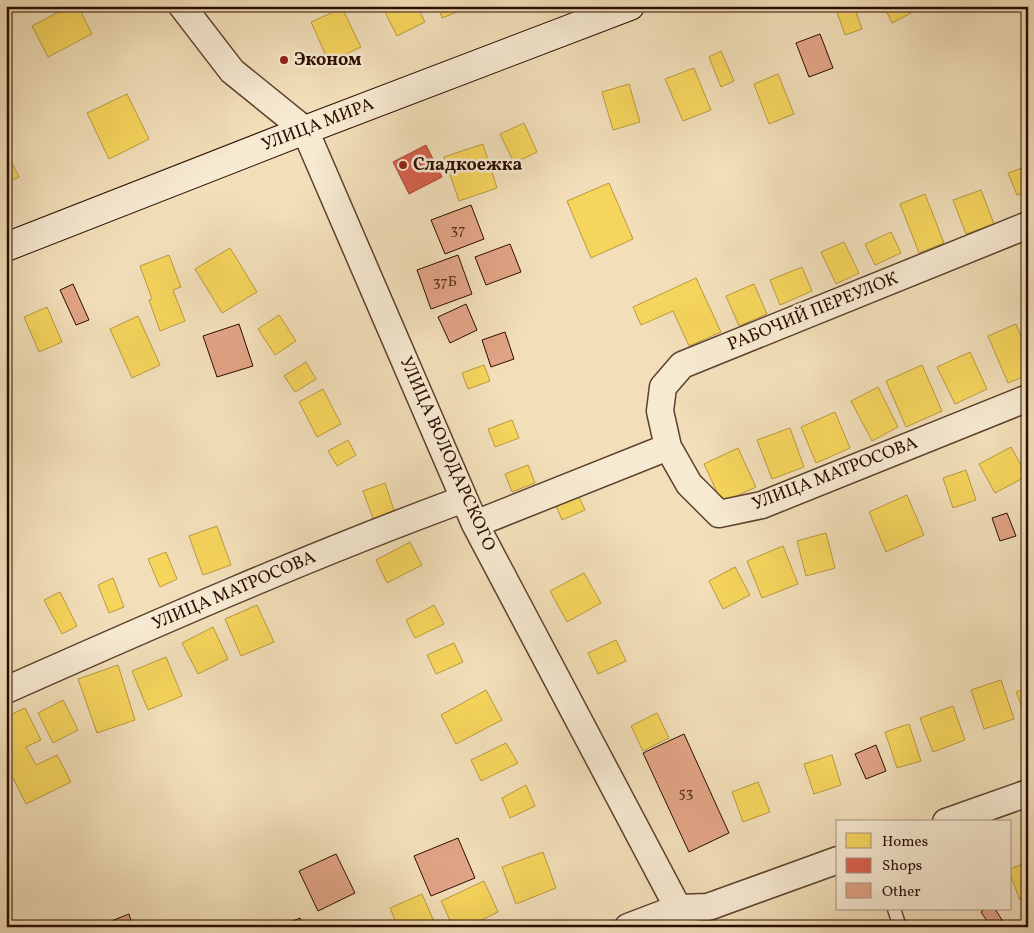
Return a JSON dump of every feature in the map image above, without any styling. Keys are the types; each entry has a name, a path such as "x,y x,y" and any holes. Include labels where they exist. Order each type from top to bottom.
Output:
{"main road":[{"name":"УЛИЦА МИРА","path":"6,247 630,6"}],"street":[{"name":"УЛИЦА ВОЛОДАРСКОГО","path":"182,6 232,71 305,130 475,524 682,918"},
{"name":"РАБОЧИЙ ПЕРЕУЛОК","path":"668,447 660,411 663,387 682,365 1028,225"},
{"name":"УЛИЦА МАТРОСОВА","path":"668,447 690,484 719,514 762,506 1028,398"},
{"path":"475,524 668,447"},
{"name":"УЛИЦА МАТРОСОВА","path":"6,690 181,612 380,530 464,499"},
{"path":"952,820 1028,793"},
{"path":"628,927 682,918 836,861"}],"lane":[{"path":"894,910 900,927"}],"building: Homes":[{"path":"70,6 78,6 92,34 48,57 32,26"},
{"path":"382,6 417,6 425,22 397,36"},
{"path":"438,6 470,6 470,7 442,18"},
{"path":"854,6 862,29 845,35 837,12"},
{"path":"884,6 908,6 911,13 892,23"},
{"path":"342,8 361,47 329,62 311,22"},
{"path":"721,51 734,81 721,87 709,57"},
{"path":"694,68 711,110 683,121 665,79"},
{"path":"778,74 794,114 769,124 754,84"},
{"path":"629,84 640,122 613,130 602,92"},
{"path":"127,94 149,139 109,159 87,113"},
{"path":"524,123 537,152 514,163 500,134"},
{"path":"483,144 497,188 459,201 444,157"},
{"path":"6,151 19,177 6,183"},
{"path":"1028,166 1028,191 1017,195 1008,173"},
{"path":"609,183 633,239 591,258 567,201"},
{"path":"981,190 994,224 966,234 953,200"},
{"path":"925,194 944,243 919,253 900,204"},
{"path":"891,232 901,253 875,265 865,244"},
{"path":"844,242 859,273 836,284 821,252"},
{"path":"230,248 257,292 222,313 195,269"},
{"path":"169,255 181,287 173,290 185,321 160,331 149,300 152,299 140,266"},
{"path":"802,267 812,291 780,305 770,280"},
{"path":"696,278 721,332 689,346 673,311 641,325 633,307"},
{"path":"754,284 767,314 739,326 726,296"},
{"path":"47,307 62,342 39,352 24,317"},
{"path":"279,315 296,341 275,355 258,329"},
{"path":"138,316 160,365 132,378 110,329"},
{"path":"1016,324 1028,352 1028,375 1008,383 988,336"},
{"path":"970,352 987,389 955,404 937,367"},
{"path":"306,362 316,379 295,392 284,376"},
{"path":"484,365 490,381 468,389 462,373"},
{"path":"922,365 942,411 906,427 886,381"},
{"path":"878,387 898,427 872,441 851,401"},
{"path":"323,389 341,424 317,437 299,402"},
{"path":"835,412 850,448 816,463 801,427"},
{"path":"512,420 519,438 495,447 488,429"},
{"path":"790,428 804,467 772,479 757,440"},
{"path":"348,440 356,455 337,466 328,451"},
{"path":"1011,447 1027,476 995,493 979,464"},
{"path":"738,448 756,487 722,503 704,464"},
{"path":"528,465 535,483 512,492 505,474"},
{"path":"966,470 976,500 953,508 943,478"},
{"path":"385,483 395,513 374,521 363,491"},
{"path":"577,493 585,510 562,520 555,503"},
{"path":"907,495 924,535 886,552 869,512"},
{"path":"217,526 231,565 203,575 189,536"},
{"path":"826,533 835,568 806,576 797,541"},
{"path":"410,542 422,565 387,583 376,560"},
{"path":"783,546 798,584 762,598 747,561"},
{"path":"166,552 177,579 160,587 148,559"},
{"path":"735,567 750,595 723,609 709,581"},
{"path":"584,573 601,603 567,622 550,591"},
{"path":"113,578 124,607 109,613 98,585"},
{"path":"60,592 77,626 62,634 44,600"},
{"path":"257,605 274,642 241,656 225,619"},
{"path":"434,605 444,624 415,638 406,620"},
{"path":"213,627 228,659 198,674 182,643"},
{"path":"616,640 626,661 598,674 588,653"},
{"path":"454,643 463,662 436,674 427,655"},
{"path":"166,657 182,696 148,710 132,671"},
{"path":"118,665 135,720 97,733 78,679"},
{"path":"1001,680 1014,719 984,729 971,690"},
{"path":"1028,687 1028,722 1016,692"},
{"path":"486,690 502,720 456,744 441,715"},
{"path":"63,700 78,730 53,743 38,713"},
{"path":"953,706 965,740 933,752 920,718"},
{"path":"25,708 41,740 26,747 36,765 57,755 71,782 26,804 6,764 6,717"},
{"path":"657,713 669,738 643,751 631,726"},
{"path":"909,724 921,761 897,768 885,732"},
{"path":"506,743 518,763 481,781 471,760"},
{"path":"832,755 841,785 814,794 804,764"},
{"path":"758,782 770,812 743,822 732,792"},
{"path":"526,785 535,806 510,818 502,798"},
{"path":"543,852 556,888 516,904 502,867"},
{"path":"1028,862 1028,897 1020,900 1012,879 1012,868"},
{"path":"484,881 498,912 467,927 453,927 441,901"},
{"path":"422,894 436,926 398,927 390,908"},
{"path":"361,920 364,927 347,927"}],"building: Shops":[{"path":"426,145 442,177 409,194 393,162"}],"building: Other":[{"path":"820,34 833,68 809,77 796,43"},
{"path":"471,205 484,239 445,254 431,220"},
{"path":"510,244 521,272 486,285 475,257"},
{"path":"458,255 472,294 431,309 417,270"},
{"path":"73,284 89,320 76,325 60,290"},
{"path":"466,304 477,330 450,343 438,317"},
{"path":"239,324 253,366 217,377 203,336"},
{"path":"505,332 514,359 491,367 482,340"},
{"path":"1007,513 1016,536 1000,541 992,518"},
{"path":"684,734 729,833 689,852 643,753"},
{"path":"876,745 886,771 866,779 855,754"},
{"path":"458,838 475,878 431,896 414,856"},
{"path":"336,854 355,893 318,911 299,871"},
{"path":"984,910 996,910 1002,920 991,927 981,912"},
{"path":"129,914 133,927 96,927"},
{"path":"300,918 304,927 279,927"}],"place":[{"name":"Эконом","path":"284,60"},
{"name":"Сладкоежка","path":"403,165"}]}
